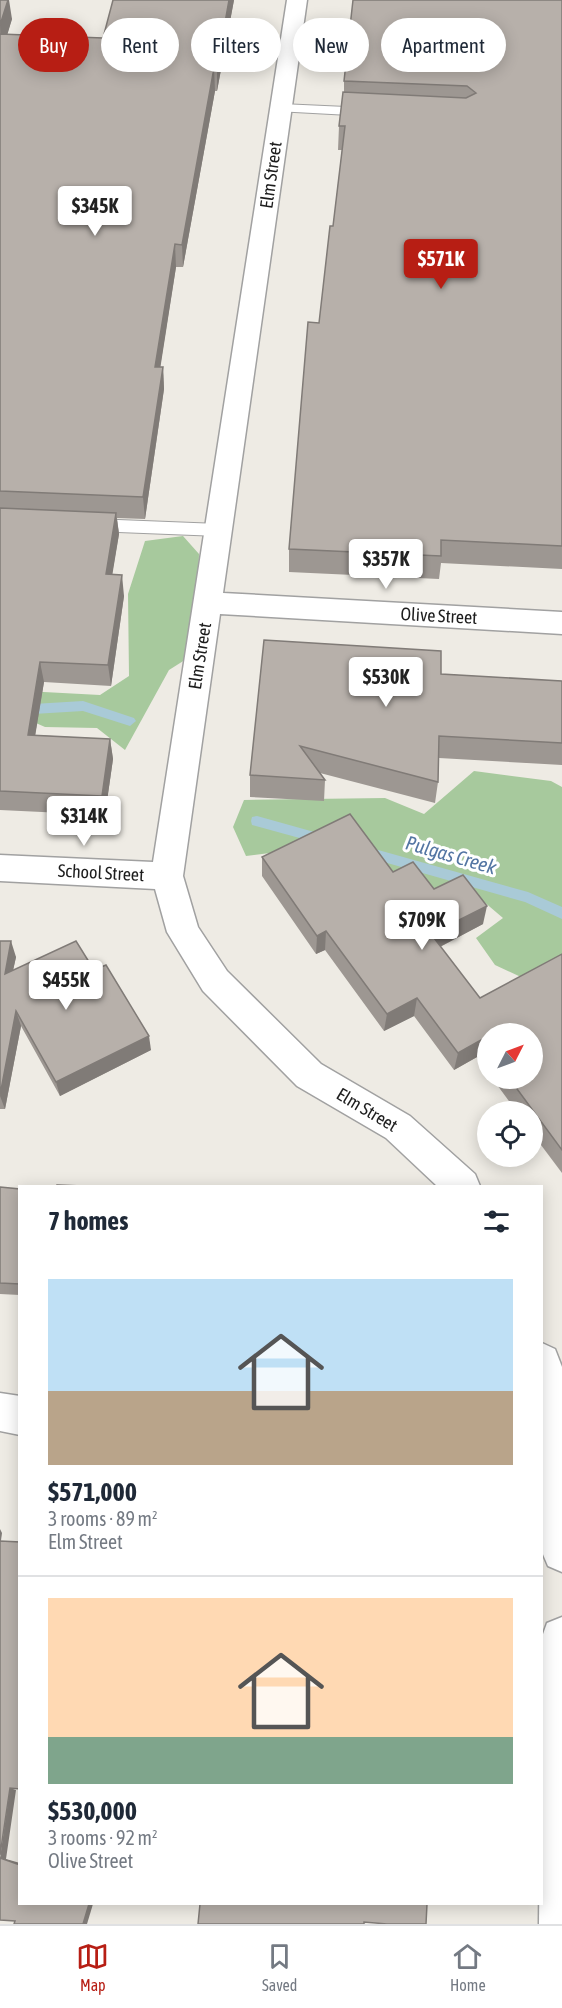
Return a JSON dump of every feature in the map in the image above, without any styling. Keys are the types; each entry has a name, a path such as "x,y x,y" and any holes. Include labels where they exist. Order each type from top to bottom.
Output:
{"street":[{"name":"Elm Street","path":"297,0 167,876 183,932 214,981 309,1075 398,1127 461,1185"},
{"name":"Olive Street","path":"208,603 562,623"},
{"name":"School Street","path":"0,868 167,876"},
{"path":"543,1367 554,1425 562,1553 543,1547"},
{"path":"0,1412 18,1416"},
{"path":"562,1638 562,1924"}],"lane":[{"path":"281,108 384,112"},
{"path":"81,525 219,530"}],"green space":[{"path":"183,536 199,554 197,617 188,658 169,670 125,750 97,728 45,727 29,720 25,691 100,695 129,676 128,594 145,541"},
{"path":"474,771 551,781 562,787 562,976 521,977 495,965 476,938 503,918 483,901 436,896 286,851 246,856 233,827 244,800 385,798 424,814"}],"building":[{"path":"0,0 8,0 0,25"},
{"path":"113,0 229,0 226,18 191,18 191,72 213,72 182,245 175,244 155,367 163,367 143,497 0,491 0,34 18,35 18,72 89,72 89,37 101,38 101,72 179,72 179,18 108,18"},
{"path":"353,0 562,0 562,546 441,540 441,556 289,549 308,322 319,323 345,126 339,126 343,92 466,98 476,93 467,86 344,81 345,72 369,72 369,18 351,18"},
{"path":"0,508 116,513 106,574 122,575 108,665 40,662 28,735 110,739 102,796 0,791"},
{"path":"264,640 441,651 441,674 562,681 562,743 439,736 438,782 300,746 325,780 250,775"},
{"path":"350,814 393,872 413,862 434,889 463,875 487,906 431,934 480,998 562,954 562,1150 543,1124 543,1101 526,1101 517,1089 543,1089 543,1023 477,1023 477,1042 458,1053 417,998 387,1014 326,931 317,936 262,857"},
{"path":"0,941 11,941 5,974 76,941 94,970 106,965 149,1036 56,1082 16,1011 0,1095"},
{"path":"0,1187 18,1189 18,1284 0,1283"},
{"path":"0,1541 18,1542 18,1789 10,1788 0,1855"},
{"path":"0,1858 18,1864 18,1905 89,1905 83,1924 14,1924 15,1921 0,1920"},
{"path":"200,1905 427,1905 426,1924 364,1922 364,1924 198,1924"}],"waterway":[{"name":"Pulgas Creek","path":"0,711 83,706 130,721"},
{"name":"Pulgas Creek","path":"257,821 325,840"},
{"name":"Pulgas Creek","path":"364,851 528,897 562,913"}]}
